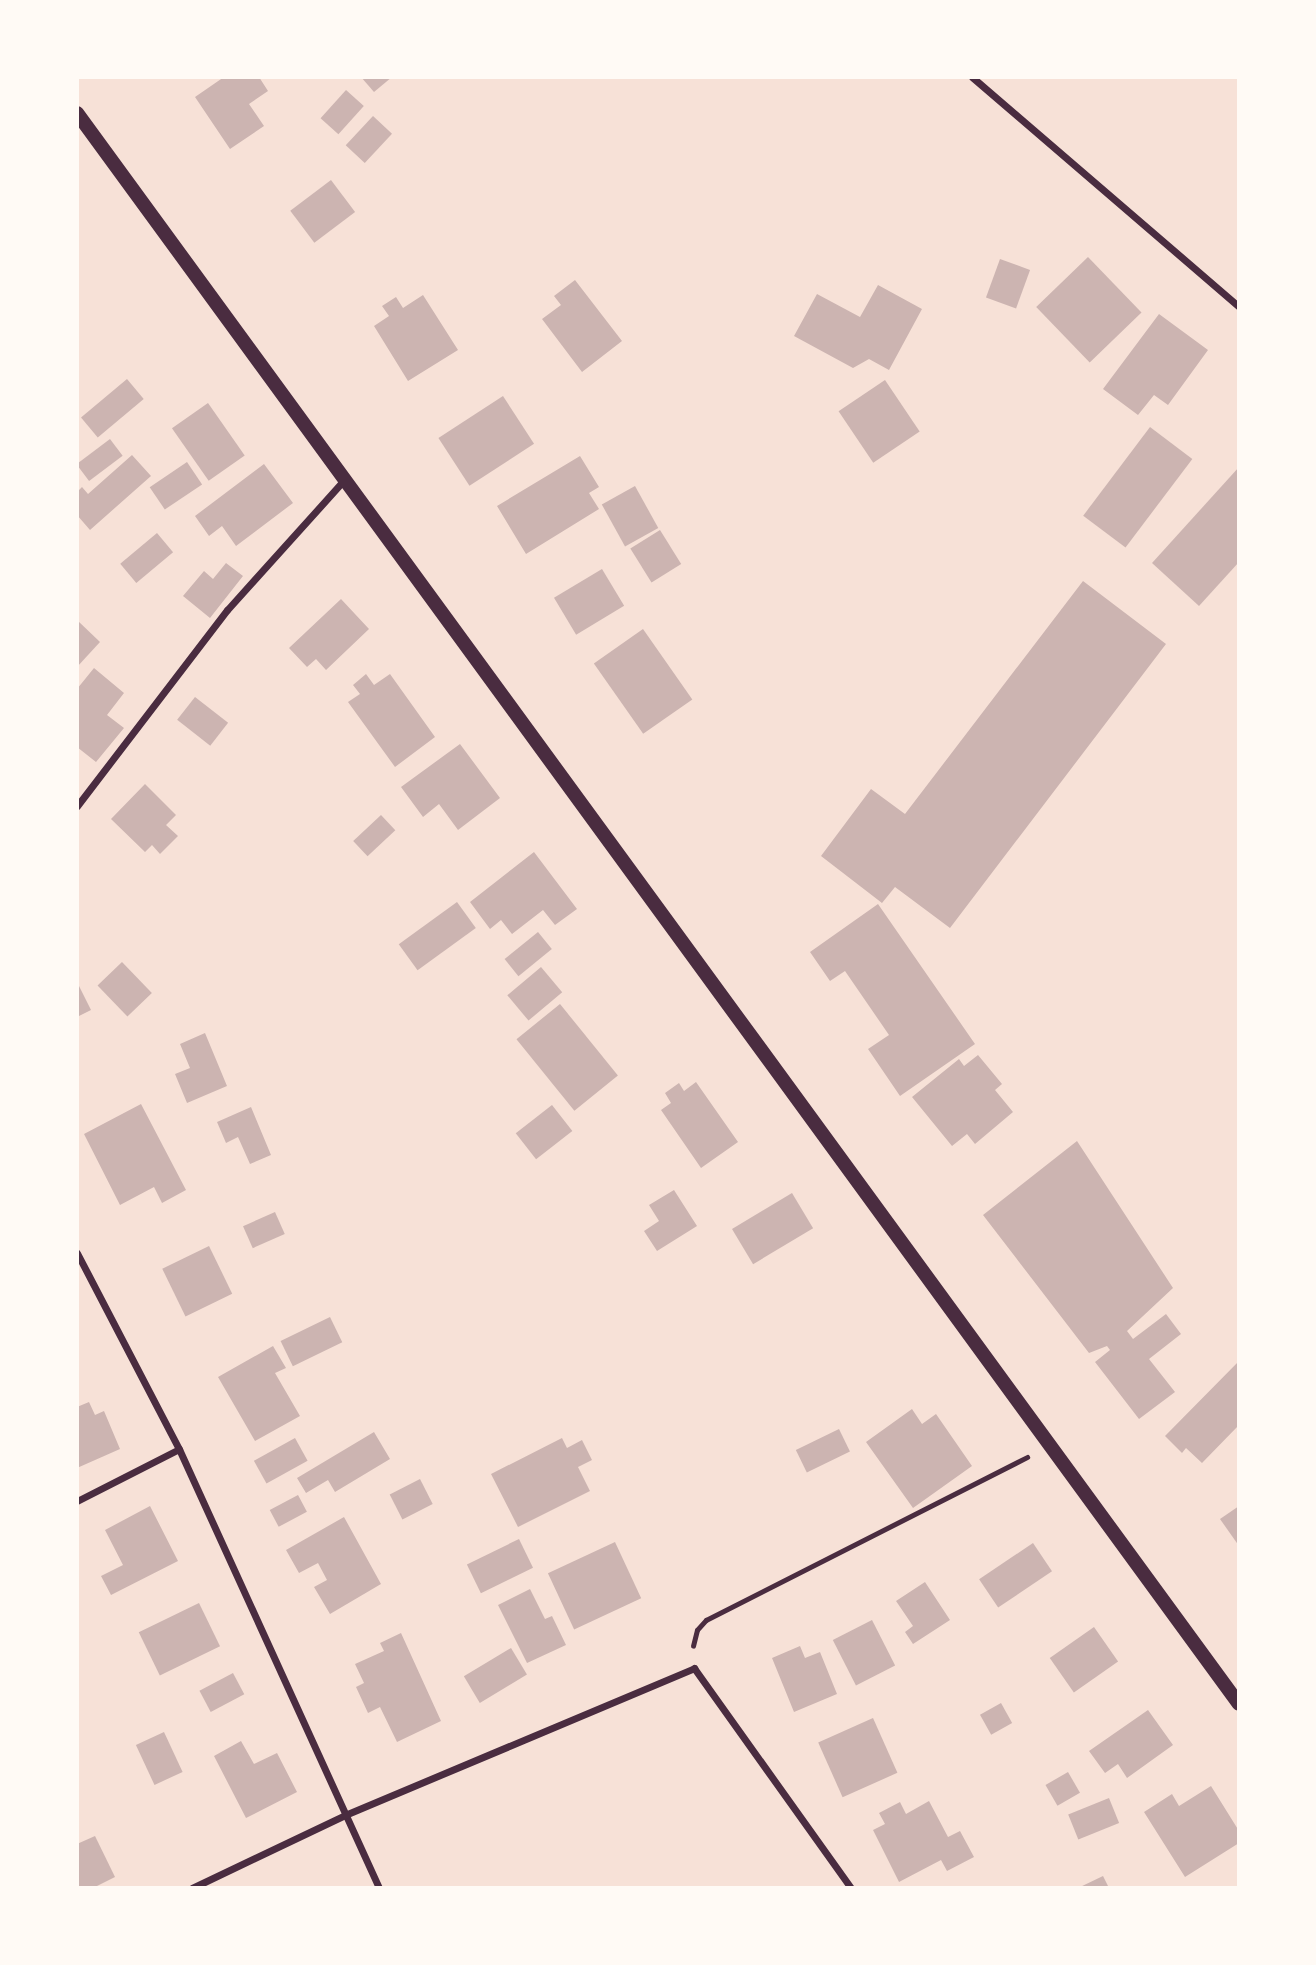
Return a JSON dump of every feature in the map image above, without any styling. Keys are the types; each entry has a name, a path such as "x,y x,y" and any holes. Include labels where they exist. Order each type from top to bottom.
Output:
{"main road":[{"path":"77,113 1239,1703"}],"street":[{"path":"972,77 1239,307"},
{"path":"77,806 227,610 344,480"},
{"path":"77,1253 178,1449 379,1888"},
{"path":"77,1501 178,1449"},
{"path":"192,1888 345,1815 694,1668 851,1888"}],"path":[{"path":"694,1668 692,1641 706,1620 1050,1445"}],"building":[{"path":"224,77 259,77 268,91 249,104 264,126 230,149 195,97"},
{"path":"361,77 392,77 374,92"},
{"path":"346,90 364,106 338,134 321,118"},
{"path":"373,116 392,134 365,163 346,145"},
{"path":"331,180 355,212 314,243 290,211"},
{"path":"1088,257 1141,312 1090,362 1036,307"},
{"path":"1000,259 1030,270 1016,308 986,298"},
{"path":"575,280 622,341 582,372 542,319 561,305 554,296"},
{"path":"878,285 922,309 889,370 869,359 853,368 794,336 817,294 860,317"},
{"path":"423,295 458,350 408,381 374,326 389,316 382,306 396,297 403,308"},
{"path":"1159,314 1208,350 1168,405 1154,395 1138,415 1103,389"},
{"path":"127,379 144,399 98,437 81,418"},
{"path":"885,380 920,431 873,463 839,411"},
{"path":"503,396 534,444 469,486 438,438"},
{"path":"208,403 245,455 209,481 172,428"},
{"path":"1150,427 1192,459 1126,548 1083,516"},
{"path":"110,439 123,456 89,481 77,464"},
{"path":"132,455 151,476 90,530 77,515 77,492 82,487 88,494"},
{"path":"580,456 599,487 589,493 599,509 526,554 497,506"},
{"path":"187,462 202,484 165,510 150,487"},
{"path":"264,464 293,503 236,546 222,526 209,536 195,516"},
{"path":"1239,467 1239,562 1199,606 1152,563"},
{"path":"635,486 658,528 625,546 602,504"},
{"path":"660,530 681,564 652,582 630,549"},
{"path":"157,533 173,552 136,583 120,564"},
{"path":"226,563 243,576 210,618 183,596 204,571 213,579"},
{"path":"602,569 624,606 576,635 554,598"},
{"path":"1083,581 1166,644 950,928 895,887 882,903 821,856 871,789 905,814"},
{"path":"341,599 369,629 326,670 316,659 307,667 289,648"},
{"path":"77,620 100,642 77,667"},
{"path":"643,629 692,699 643,734 594,663"},
{"path":"94,668 124,693 107,715 124,728 96,762 77,747 77,689"},
{"path":"366,674 374,685 390,674 435,737 395,767 348,702 360,694 353,685"},
{"path":"195,697 228,723 210,746 177,720"},
{"path":"460,744 500,798 458,830 439,804 423,817 401,787"},
{"path":"145,784 176,815 166,825 178,836 160,854 152,845 145,852 111,819"},
{"path":"381,815 395,830 368,856 353,841"},
{"path":"534,852 577,909 555,925 543,910 512,934 501,920 490,929 470,902"},
{"path":"457,902 476,928 418,970 399,944"},
{"path":"878,904 975,1044 900,1096 868,1049 889,1035 845,971 830,981 810,952"},
{"path":"538,932 552,949 518,976 505,959"},
{"path":"122,962 152,993 127,1017 98,986"},
{"path":"541,967 562,992 529,1021 507,995"},
{"path":"77,982 91,1010 77,1017"},
{"path":"560,1004 618,1075 574,1111 516,1039"},
{"path":"205,1033 227,1086 187,1103 175,1074 190,1068 180,1044"},
{"path":"978,1055 1002,1084 995,1090 1013,1112 975,1144 967,1134 952,1146 912,1097 959,1059 964,1066"},
{"path":"696,1082 738,1142 701,1168 661,1110 671,1103 665,1093 679,1083 684,1091"},
{"path":"141,1104 186,1190 162,1203 154,1187 120,1205 84,1134"},
{"path":"552,1105 572,1131 536,1159 516,1133"},
{"path":"251,1107 271,1155 250,1164 238,1137 226,1143 217,1122"},
{"path":"1077,1141 1173,1288 1127,1331 1133,1339 1166,1314 1181,1334 1149,1359 1175,1392 1139,1419 1095,1362 1110,1350 1107,1346 1089,1353 983,1215"},
{"path":"674,1190 697,1226 657,1251 644,1231 659,1221 649,1205"},
{"path":"792,1193 813,1228 753,1264 732,1229"},
{"path":"275,1212 285,1234 253,1248 243,1226"},
{"path":"209,1246 232,1294 185,1316 162,1269"},
{"path":"330,1317 342,1342 293,1366 281,1341"},
{"path":"273,1346 286,1368 275,1373 300,1416 255,1441 218,1377"},
{"path":"1239,1361 1239,1425 1202,1463 1186,1448 1182,1453 1165,1436"},
{"path":"89,1402 95,1415 104,1411 120,1449 77,1468 77,1407"},
{"path":"912,1409 922,1424 936,1414 972,1466 913,1508 866,1442"},
{"path":"839,1429 850,1451 807,1473 796,1450"},
{"path":"374,1432 390,1459 335,1492 328,1480 306,1493 297,1478"},
{"path":"295,1438 308,1461 266,1484 254,1461"},
{"path":"562,1438 567,1448 582,1440 592,1460 578,1467 590,1491 518,1527 491,1474"},
{"path":"420,1479 433,1504 402,1519 390,1494"},
{"path":"298,1495 307,1512 279,1527 270,1510"},
{"path":"150,1506 178,1561 111,1595 101,1576 123,1565 105,1530"},
{"path":"1239,1506 1239,1546 1220,1519"},
{"path":"344,1517 381,1584 330,1614 314,1587 327,1580 318,1563 299,1573 286,1550"},
{"path":"519,1539 533,1568 481,1593 467,1564"},
{"path":"615,1542 641,1598 574,1629 548,1573"},
{"path":"1033,1543 1052,1571 998,1608 979,1579"},
{"path":"925,1582 950,1620 913,1644 905,1632 913,1626 896,1601"},
{"path":"530,1589 545,1619 552,1616 566,1645 527,1663 498,1605"},
{"path":"199,1603 220,1646 160,1676 139,1632"},
{"path":"872,1620 895,1665 856,1685 833,1640"},
{"path":"1094,1627 1118,1661 1074,1692 1050,1658"},
{"path":"401,1633 441,1721 397,1742 380,1707 368,1713 356,1687 364,1683 355,1664 384,1651 380,1643"},
{"path":"800,1646 805,1658 820,1652 837,1694 794,1712 772,1658"},
{"path":"511,1648 527,1675 480,1703 464,1676"},
{"path":"233,1673 244,1694 211,1712 199,1691"},
{"path":"1001,1703 1012,1723 991,1735 980,1715"},
{"path":"1148,1710 1173,1745 1127,1778 1118,1764 1105,1773 1089,1751"},
{"path":"873,1718 897,1773 843,1797 818,1742"},
{"path":"164,1732 183,1772 154,1785 136,1745"},
{"path":"241,1741 254,1764 277,1753 297,1792 246,1818 214,1756"},
{"path":"1068,1772 1080,1793 1057,1806 1045,1785"},
{"path":"1211,1786 1239,1831 1239,1843 1185,1877 1144,1812 1172,1794 1179,1806"},
{"path":"1109,1798 1119,1823 1078,1840 1068,1814"},
{"path":"929,1801 948,1837 960,1831 974,1857 947,1871 941,1860 899,1882 873,1830 885,1824 879,1813 900,1802 906,1814"},
{"path":"95,1836 115,1877 93,1888 77,1888 77,1844"},
{"path":"1103,1876 1109,1888 1078,1888"}]}
